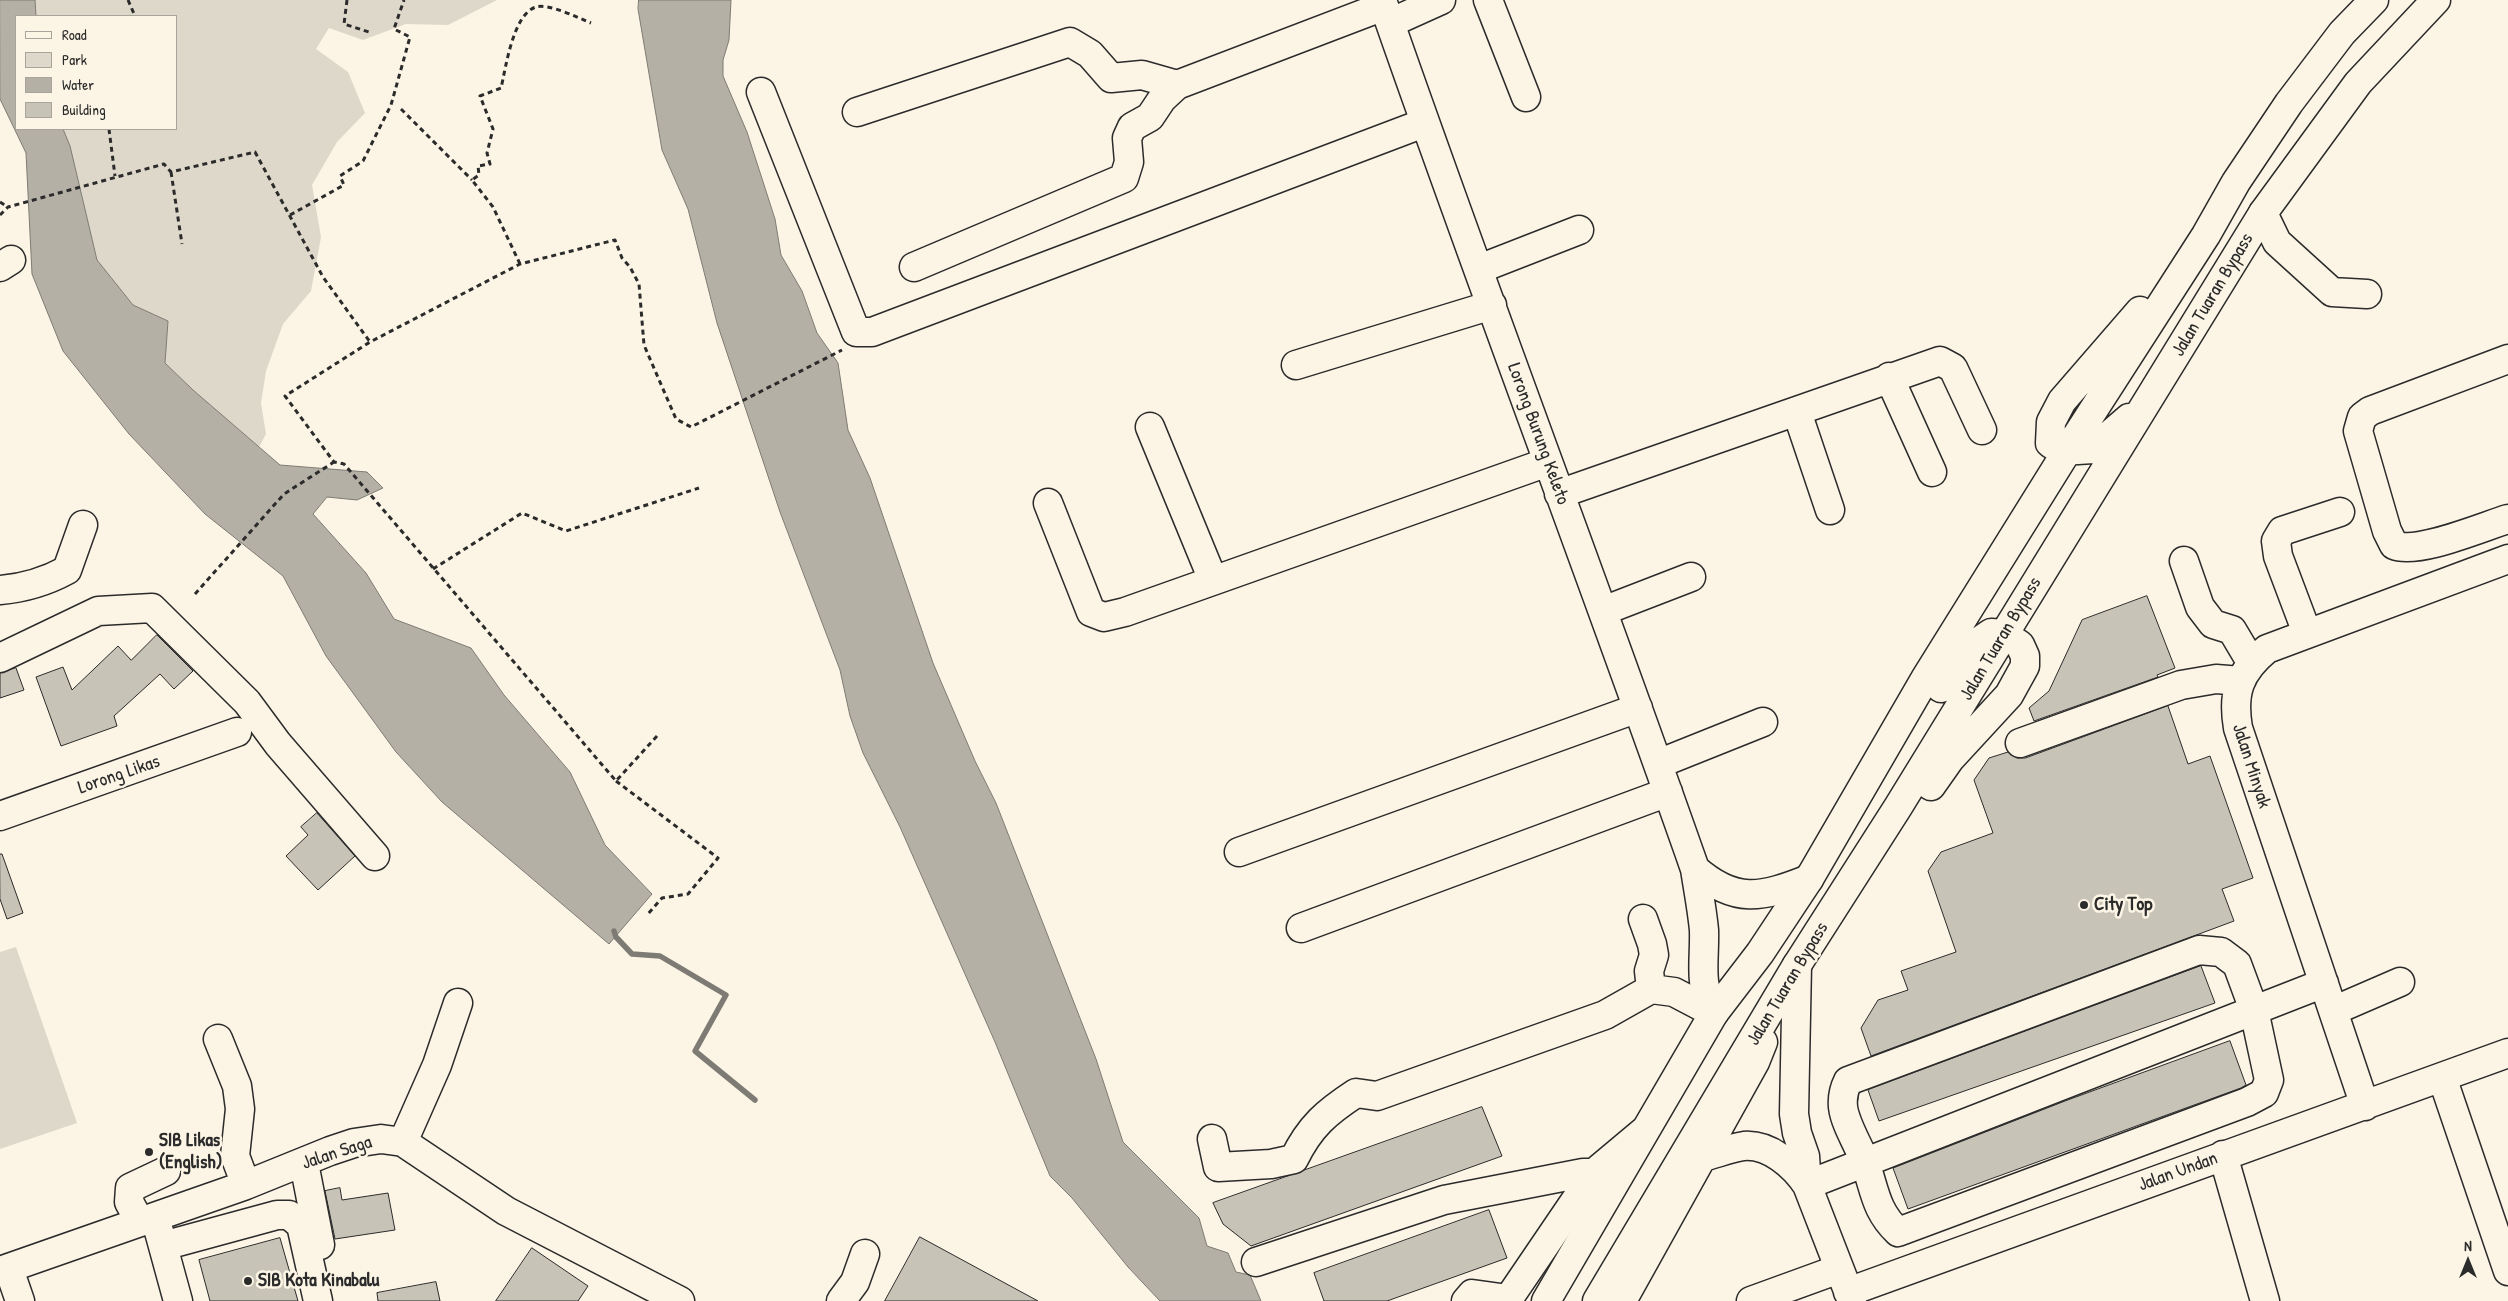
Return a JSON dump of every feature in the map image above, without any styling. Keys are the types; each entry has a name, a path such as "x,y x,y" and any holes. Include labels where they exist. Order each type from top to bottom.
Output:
{"main road":[{"path":"914,268 1124,178 1130,162 1127,138 1132,127 1150,116 1162,99 1177,85 1385,10 1441,0"},
{"path":"1488,0 1526,97"},
{"name":"Jalan Tuaran Bypass","path":"1546,1301 1714,1013 1760,954 1809,879 1925,679 2067,451 2171,290 2236,182 2289,103 2342,34 2374,0"},
{"name":"Jalan Tuaran Bypass","path":"1597,1301 1797,965 1898,807 2263,213 2358,83 2436,0"},
{"name":"Lorong Burung Keleto","path":"1385,10 1424,123 1638,708 1694,869 1704,931 1703,972 1706,996 1714,1013"},
{"path":"857,112 1070,42 1090,54 1111,78 1142,75 1177,85"},
{"path":"760,92 856,332 862,334 872,332 1424,123"},
{"path":"2263,213 2277,242 2332,292 2367,294"},
{"path":"1479,269 1579,230"},
{"path":"1296,365 1492,305"},
{"path":"2508,359 2370,411 2362,418 2358,431 2388,531 2394,544 2403,549 2422,546 2508,519"},
{"path":"1559,494 1797,412 1889,377 1940,361 1953,368 1982,430"},
{"path":"1889,377 1932,472"},
{"path":"1797,412 1830,510"},
{"path":"2067,451 2093,449 2123,421 2142,412"},
{"path":"1150,426 1213,580"},
{"path":"1048,503 1091,612 1104,617 1125,612 1548,462"},
{"path":"2307,633 2278,556 2276,541 2282,531 2340,512"},
{"path":"0,590 20,588 45,581 67,570 83,526"},
{"path":"2020,743 2181,686 2246,672 2267,649 2508,559"},
{"path":"2184,561 2200,607 2213,624 2232,630 2246,672"},
{"path":"1603,612 1691,577"},
{"path":"0,658 98,611 138,608 152,608 156,610 247,702 284,751 375,856"},
{"path":"1694,869 1712,884 1732,893 1763,894 1778,891 1809,879 1839,852 1960,658 1981,639 1991,633 2004,634 2020,645 2025,656 2025,666 2019,680 2010,694 1950,758 1928,790 1898,807"},
{"name":"Jalan Minyak","path":"2246,672 2235,694 2238,728 2365,1106"},
{"path":"1238,852 1638,708"},
{"path":"1658,764 1762,722"},
{"name":"Lorong Likas","path":"0,816 236,732"},
{"path":"1301,928 1668,792"},
{"path":"1643,919 1654,955 1649,971 1651,989"},
{"path":"2199,950 2221,952 2237,964 2254,1010 2269,1080 2264,1093 2247,1102 1898,1232 1886,1220 1874,1195 1865,1163 1843,1108 1843,1091 1848,1080 2199,950"},
{"path":"1622,1301 1755,1062 1797,965"},
{"path":"1797,965 1794,1114 1796,1133 1805,1156 1807,1185"},
{"path":"2333,1011 2400,982"},
{"path":"1807,1185 2324,983"},
{"path":"1212,1139 1218,1167 1271,1164 1294,1159 1302,1142 1327,1112 1356,1093 1377,1096 1605,1015 1651,989 1674,992 1714,1013"},
{"path":"403,1142 437,1065 458,1003"},
{"path":"218,1039 237,1086 240,1109 235,1156 246,1185"},
{"name":"Jalan Undan","path":"1751,1301 1846,1287 2365,1106 2508,1053"},
{"path":"2442,1077 2508,1271"},
{"path":"1466,1301 1472,1294 1508,1300 1594,1173 1647,1128"},
{"name":"Jalan Saga","path":"4,1270 246,1185 330,1151 366,1140 380,1139 403,1142 506,1212 620,1271 667,1298"},
{"path":"1702,1158 1744,1146 1761,1148 1796,1168 1807,1185 1846,1287"},
{"path":"2223,1155 2265,1301"},
{"path":"304,1163 330,1301"},
{"path":"166,1171 130,1188 129,1202 147,1220 163,1246 178,1301"},
{"path":"1256,1262 1444,1200 1583,1173 1594,1173"},
{"path":"163,1246 277,1215 289,1215 301,1225 318,1301"},
{"path":"841,1301 855,1282 865,1254"},
{"path":"4,1270 20,1301"}],"path":[{"path":"128,0 136,15"},
{"path":"347,0 344,24 372,34"},
{"path":"290,216 344,185 340,176 363,162 391,105 410,37 394,29 404,0"},
{"path":"472,180 479,175 478,166 490,164 487,153 493,129 480,96 501,88 510,44 525,13 538,6 563,11 591,23"},
{"path":"401,109 472,180 493,207 520,264"},
{"path":"109,130 115,176"},
{"path":"171,172 255,152 323,277 370,342"},
{"path":"0,215 8,207 164,164 171,172 182,244"},
{"path":"0,202 8,207"},
{"path":"648,914 662,898 688,894 718,858 616,781 344,464 334,462 285,396 370,342 520,264 615,240 622,258 630,266 639,284 644,345 650,360 657,371 676,419 691,427 846,348"},
{"path":"195,594 284,494 334,462"},
{"path":"433,569 522,512 566,531 699,488"},
{"path":"616,781 657,736"}],"green space":[{"path":"35,0 497,0 448,25 406,24 363,40 329,28 316,49 348,72 365,113 337,142 312,185 321,237 311,291 283,324 266,371 261,403 266,434 259,447 165,363 168,321 133,305 97,260 70,146 63,130 178,130 178,15 36,15"},
{"path":"16,947 77,1123 0,1149 0,952"}],"water":[{"path":"0,0 35,0 36,15 15,15 15,130 63,130 70,146 97,260 133,305 168,321 165,363 193,390 280,465 367,472 383,488 357,500 327,497 313,514 366,573 394,619 471,648 504,695 570,772 605,845 652,894 609,944 442,802 396,752 326,656 283,576 205,514 129,434 63,351 32,274 26,153 0,99"},
{"path":"639,0 731,0 729,40 723,60 723,76 747,132 775,219 781,255 802,291 817,333 838,363 848,430 870,478 933,663 975,761 996,803 1096,1059 1123,1142 1199,1218 1207,1246 1228,1253 1236,1272 1250,1275 1261,1301 1160,1301 1128,1267 1072,1198 1050,1176 995,1042 900,827 863,753 850,716 840,670 780,512 717,323 688,209 662,150 638,9"}],"building":[{"path":"2147,596 2175,668 2157,675 2158,677 2034,721 2029,708 2049,691 2082,620"},
{"path":"157,635 193,671 174,689 160,674 114,716 117,726 61,746 36,677 63,667 72,690 118,646 131,660"},
{"path":"16,668 24,690 0,698 0,673"},
{"name":"City Top","path":"2168,706 2188,764 2210,756 2253,878 2222,889 2234,921 1871,1056 1861,1028 1878,1000 1908,990 1901,971 1956,952 1928,871 1941,852 1993,833 1974,780 1989,758 2008,752 2017,758 2025,758"},
{"path":"317,813 355,856 318,890 286,856 308,835 301,827"},
{"path":"0,854 2,854 23,913 7,919 0,899"},
{"path":"2201,966 2215,1003 1879,1121 1868,1090"},
{"path":"2230,1041 2246,1085 2241,1088 1908,1209 1893,1168 2065,1101"},
{"path":"1482,1107 1502,1156 1251,1246 1223,1224 1213,1203"},
{"path":"340,1188 342,1200 388,1193 395,1230 335,1239 325,1191"},
{"path":"1489,1210 1507,1258 1387,1301 1324,1301 1314,1273"},
{"path":"920,1237 1038,1301 885,1301"},
{"name":"SIB Kota Kinabalu","path":"280,1238 298,1301 210,1301 199,1260"},
{"path":"532,1248 588,1286 578,1301 496,1301"},
{"path":"436,1282 440,1301 378,1301 377,1293"}],"waterway":[{"path":"614,931 616,937 632,954 660,956 726,995 695,1051 755,1100"}],"place":[{"name":"City Top","path":"2084,905"},
{"name":"SIB Likas (English)","path":"149,1152"},
{"name":"SIB Kota Kinabalu","path":"248,1281"}]}
